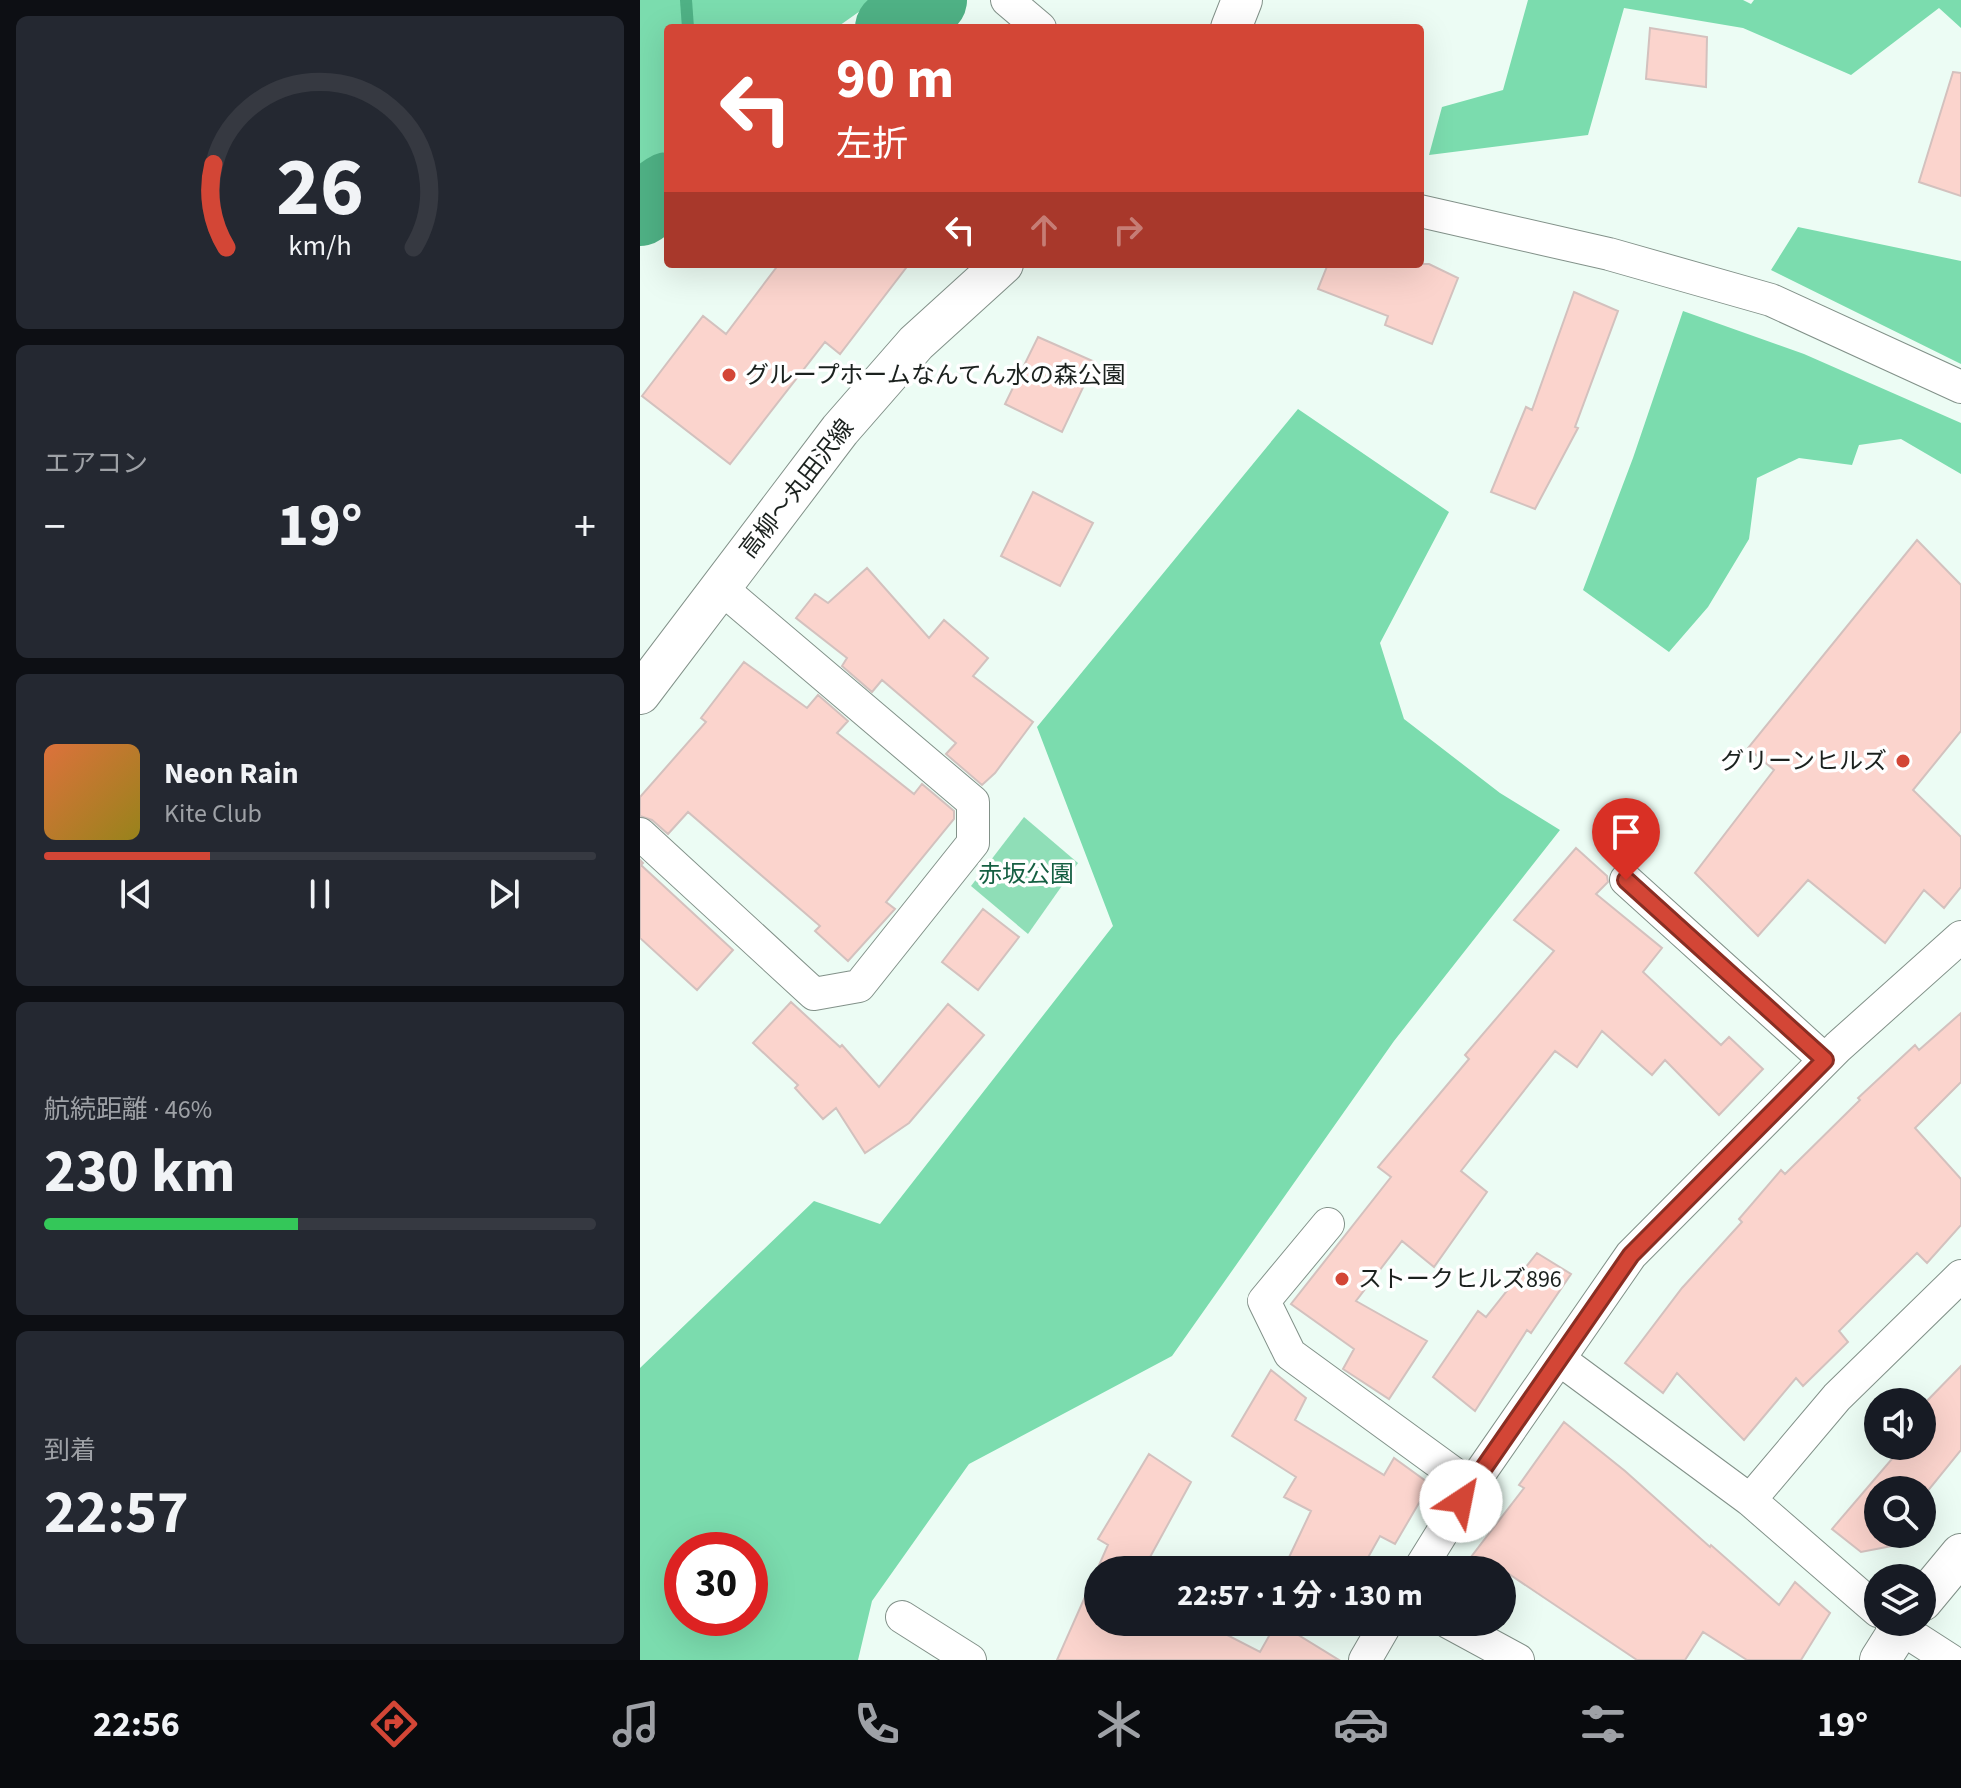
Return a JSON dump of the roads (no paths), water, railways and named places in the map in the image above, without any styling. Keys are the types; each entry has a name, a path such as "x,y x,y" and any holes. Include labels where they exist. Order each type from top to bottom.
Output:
{"street":[{"path":"1007,0 1035,24"},
{"path":"1233,24 1242,0"},
{"path":"1424,212 1609,254 1771,300 1961,387"},
{"name":"高柳～丸田沢線","path":"640,694 850,420 916,343 999,268"},
{"path":"640,834 814,994 859,986 973,843 973,802 721,588"},
{"path":"1626,880 1825,1060"},
{"path":"1428,1556 1471,1486 1631,1255 1825,1060 1961,937"},
{"path":"1328,1224 1264,1301 1290,1354 1471,1486"},
{"path":"1750,1500 1837,1397 1961,1276"},
{"path":"1559,1359 1750,1500 1864,1597"},
{"path":"1936,1581 1961,1554"},
{"path":"902,1617 970,1660"},
{"path":"1365,1660 1379,1636"},
{"path":"1474,1636 1518,1660"},
{"path":"1914,1636 1950,1660"}],"waterway":[{"path":"686,0 688,24"},
{"path":"897,24 930,0"},
{"path":"640,209 664,192"}],"place":[{"name":"グループホームなんてん水の森公園","path":"729,375"},
{"name":"グリーンヒルズ","path":"1903,761"},
{"name":"ストークヒルズ896","path":"1342,1279"}],"park label":[{"name":"赤坂公園","path":"1026,874"}]}
